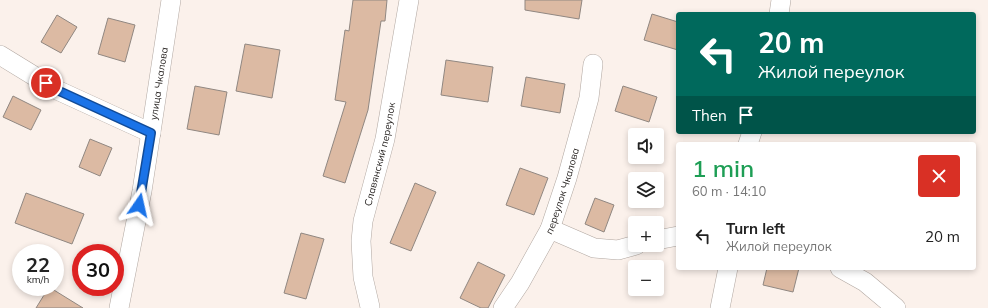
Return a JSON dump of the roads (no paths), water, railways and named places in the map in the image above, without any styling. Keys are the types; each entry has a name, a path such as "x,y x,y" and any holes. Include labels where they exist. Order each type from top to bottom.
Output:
{"street":[{"name":"улица Чкалова","path":"119,308 142,191 171,0"},
{"name":"Славянский переулок","path":"371,308 363,277 361,241 363,221 385,139 408,0"},
{"path":"779,12 781,0"},
{"path":"0,55 57,90 151,133"},
{"name":"переулок Чкалова","path":"504,308 520,283 550,229 567,178 589,98 593,64"},
{"path":"550,229 594,248 618,250 628,247"},
{"path":"664,239 676,236"},
{"path":"720,308 728,270"},
{"path":"844,270 865,282 896,308"}]}
